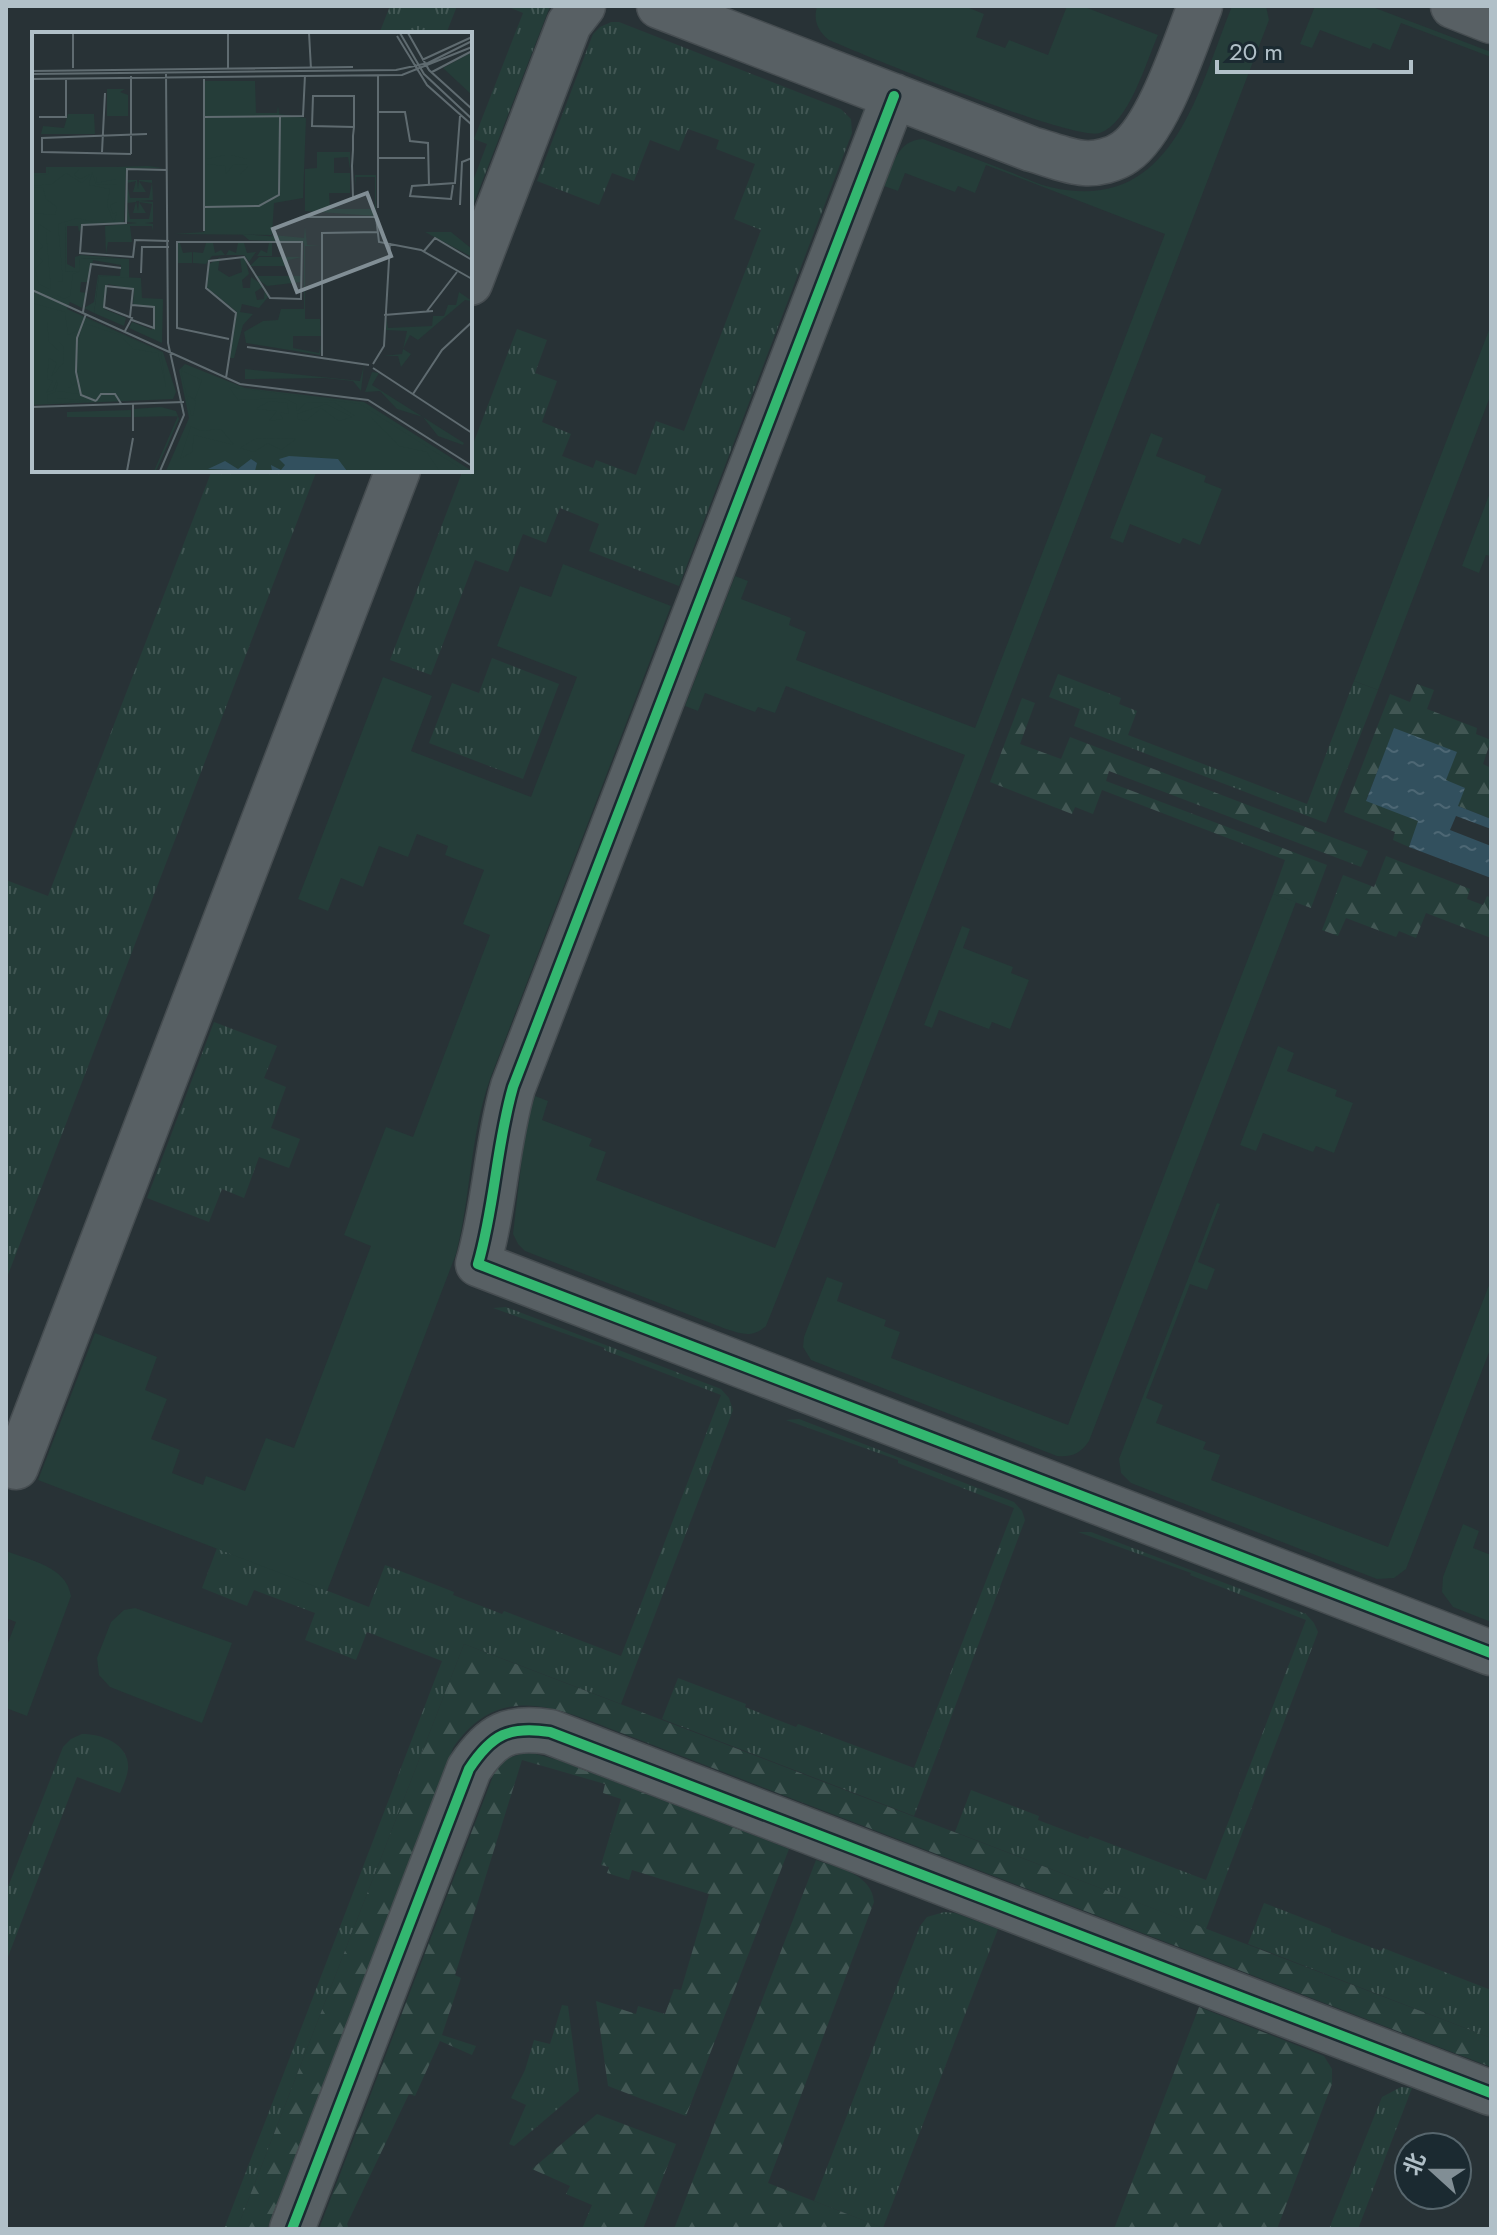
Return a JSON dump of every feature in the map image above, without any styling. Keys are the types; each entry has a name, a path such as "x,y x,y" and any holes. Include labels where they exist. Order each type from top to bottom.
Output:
{"street":[{"path":"472,278 569,24 583,6"},
{"path":"659,6 1031,149 1083,163 1106,161 1125,152 1142,135 1169,84 1200,6"},
{"path":"1453,6 1491,21"},
{"path":"894,96 513,1087 501,1127 489,1225 478,1264 1491,1653"},
{"path":"16,1467 397,472"},
{"path":"292,2229 469,1769 483,1747 502,1733 526,1728 550,1732 1491,2093"}],"green space":[{"path":"390,6 457,6 447,32 380,32"},
{"path":"506,6 550,6 472,208 472,184 487,144 474,139 523,13"},
{"path":"817,6 964,6 984,14 976,37 1005,48 1009,40 1048,55 1067,6 1082,6 1158,35 1120,117 1100,133 1083,132 1013,112 829,40 817,25"},
{"path":"1232,6 1266,6 1269,20 766,1326 751,1334 732,1331 525,1251 513,1234 525,1131 535,1096 548,1101 542,1120 592,1139 589,1146 606,1152 596,1180 775,1248 965,755 786,686 775,713 758,707 755,712 705,693 698,711 685,706 735,576 748,581 741,599 791,618 789,625 806,632 796,660 975,728 1165,234 986,165 975,193 958,186 955,192 905,173 898,191 884,186 893,162 907,144 923,139 1050,187 1091,191 1125,183 1152,165 1174,140 1206,75"},
{"path":"1315,6 1370,6 1491,52 1491,57 1401,23 1390,50 1373,43 1370,49 1320,30 1312,48 1300,44"},
{"path":"619,22 841,109 851,119 852,133 679,586 589,551 599,524 560,508 546,543 523,534 508,572 475,560 431,675 390,660 462,472 472,472 472,447 517,329 547,340 535,373 557,381 542,422 571,434 562,456 593,468 596,460 636,475 656,421 684,431 761,230 734,219 755,164 716,149 719,140 688,129 679,151 650,140 634,181 612,173 599,205 537,181 593,34 600,27"},
{"path":"1491,325 1491,394 1378,690 1354,681"},
{"path":"1151,433 1163,438 1156,456 1206,476 1204,482 1222,489 1200,545 1183,538 1180,544 1130,524 1123,543 1110,538"},
{"path":"211,472 316,472 6,1280 6,880 48,896"},
{"path":"1491,490 1491,556 1486,555 1479,573 1462,566"},
{"path":"563,564 671,606 490,1079 478,1122 456,1254 327,1591 38,1480 95,1333 157,1357 145,1390 167,1399 151,1439 180,1450 172,1473 203,1485 206,1476 245,1491 266,1438 294,1448 371,1246 344,1235 386,1127 413,1137 490,935 463,924 484,870 445,855 448,846 417,834 408,857 379,846 363,887 341,878 328,911 298,899 383,677 432,696 411,751 531,797 577,677 497,646 520,586 551,597"},
{"path":"492,658 559,684 523,779 429,743 452,683 479,693"},
{"path":"1058,674 1121,698 1119,704 1137,711 1128,735 1307,804 1354,681 1378,690 1326,823 1074,726 1080,709 1049,697"},
{"path":"1417,684 1434,690 1427,709 1477,728 1476,734 1491,740 1483,764 1491,768 1491,819 1458,806 1446,780 1395,728 1366,800 1419,821 1409,847 1393,840 1395,832 1344,812 1390,694 1410,702"},
{"path":"1022,698 1035,703 1020,744 1061,759 1070,737 1368,851 1361,867 1109,771 1106,781 1327,865 1311,908 1273,894 1285,860 1102,790 1093,814 1075,807 1072,814 990,782"},
{"path":"1386,856 1470,889 1467,899 1483,905 1487,896 1491,898 1491,938 1426,913 1416,938 1399,931 1396,937 1346,918 1338,936 1322,930 1343,875 1374,887"},
{"path":"1273,894 1296,902 1089,1441 1082,1449 1071,1455 1057,1456 811,1360 803,1347 804,1337 827,1277 843,1283 837,1301 886,1320 884,1326 900,1332 891,1358 1068,1425"},
{"path":"962,926 970,929 963,948 1013,967 1011,973 1029,980 1010,1029 992,1022 989,1029 939,1010 932,1028 924,1025"},
{"path":"214,1022 277,1046 264,1078 286,1087 271,1128 300,1139 289,1168 259,1157 244,1198 222,1189 209,1222 147,1198"},
{"path":"1278,1046 1294,1053 1287,1071 1337,1090 1335,1096 1353,1103 1334,1153 1316,1146 1313,1152 1263,1133 1256,1151 1240,1145"},
{"path":"1217,1203 1220,1204 1198,1262 1215,1269 1207,1290 1190,1284 1146,1398 1163,1405 1156,1423 1206,1442 1203,1449 1220,1455 1211,1480 1388,1547 1491,1280 1491,1347 1406,1569 1394,1578 1377,1579 1131,1483 1121,1473 1119,1459"},
{"path":"506,1307 721,1389 729,1398 733,1410 621,1704 464,1644 237,2229 224,2229 442,1661 367,1632 356,1660 305,1640 315,1613 254,1590 247,1606 202,1588 217,1548 369,1607 385,1565 502,1614 504,1611 621,1656 721,1395 605,1348 493,1308"},
{"path":"799,1419 1014,1502 1025,1520 914,1816 662,1719 678,1678 796,1727 798,1724 914,1768 1014,1508 898,1463 898,1460 786,1420"},
{"path":"1463,1524 1479,1531 1473,1548 1491,1555 1491,1622 1453,1607 1442,1592 1443,1577"},
{"path":"1078,1532 1091,1532 1306,1614 1318,1632 1206,1929 955,1832 971,1790 1039,1816 1038,1820 1088,1839 1090,1836 1206,1880 1306,1620 1191,1573"},
{"path":"6,1551 55,1571 68,1586 71,1596 27,1716 6,1708 6,1648 16,1622 6,1618"},
{"path":"135,1608 232,1643 202,1723 110,1687 99,1675 97,1658 111,1622 124,1610"},
{"path":"464,1644 1491,2038 1491,2067 580,1717 534,1706 512,1706 491,1713 472,1726 453,1748 267,2229 237,2229"},
{"path":"82,1734 106,1738 120,1747 127,1760 126,1778 120,1793 77,1777 6,1962 6,1892 63,1747"},
{"path":"528,1752 558,1760 789,1849 686,2116 608,2086 596,2001 636,2014 638,2006 665,2014 674,1989 681,1990 709,1894 632,1870 629,1880 607,1873 609,1867 601,1865 621,1799 603,1793 605,1784 522,1760 455,1975 461,1978 442,2035 476,2046 472,2055 440,2041 415,2096 409,2094 347,2224 349,2229 319,2229 495,1771 505,1759"},
{"path":"816,1860 861,1879 872,1892 874,1902 768,2183 883,2228 674,2229"},
{"path":"1264,1903 1331,1929 1331,1932 1381,1951 1383,1948 1491,1990 1491,2038 1248,1944"},
{"path":"944,1912 998,1929 883,2228 814,2201 920,1926 927,1917"},
{"path":"562,2005 568,2006 579,2091 514,2146 509,2144 526,2105 511,2098 525,2070 534,2040 550,2044"},
{"path":"1199,2007 1324,2056 1332,2069 1332,2084 1277,2229 1114,2229"},
{"path":"1401,2087 1412,2088 1358,2229 1329,2229 1382,2097"},
{"path":"597,2114 676,2144 643,2229 582,2229 592,2205 566,2194 570,2186 532,2169"}],"water":[{"path":"1394,728 1457,752 1446,780 1465,788 1458,806 1491,819 1491,829 1456,816 1450,830 1491,846 1491,878 1409,847 1418,821 1366,801"}],"cycle path":[{"path":"894,96 513,1087 478,1264 1491,1653"},
{"path":"292,2229 469,1769 494,1740 523,1730 550,1732 1491,2093"}]}
